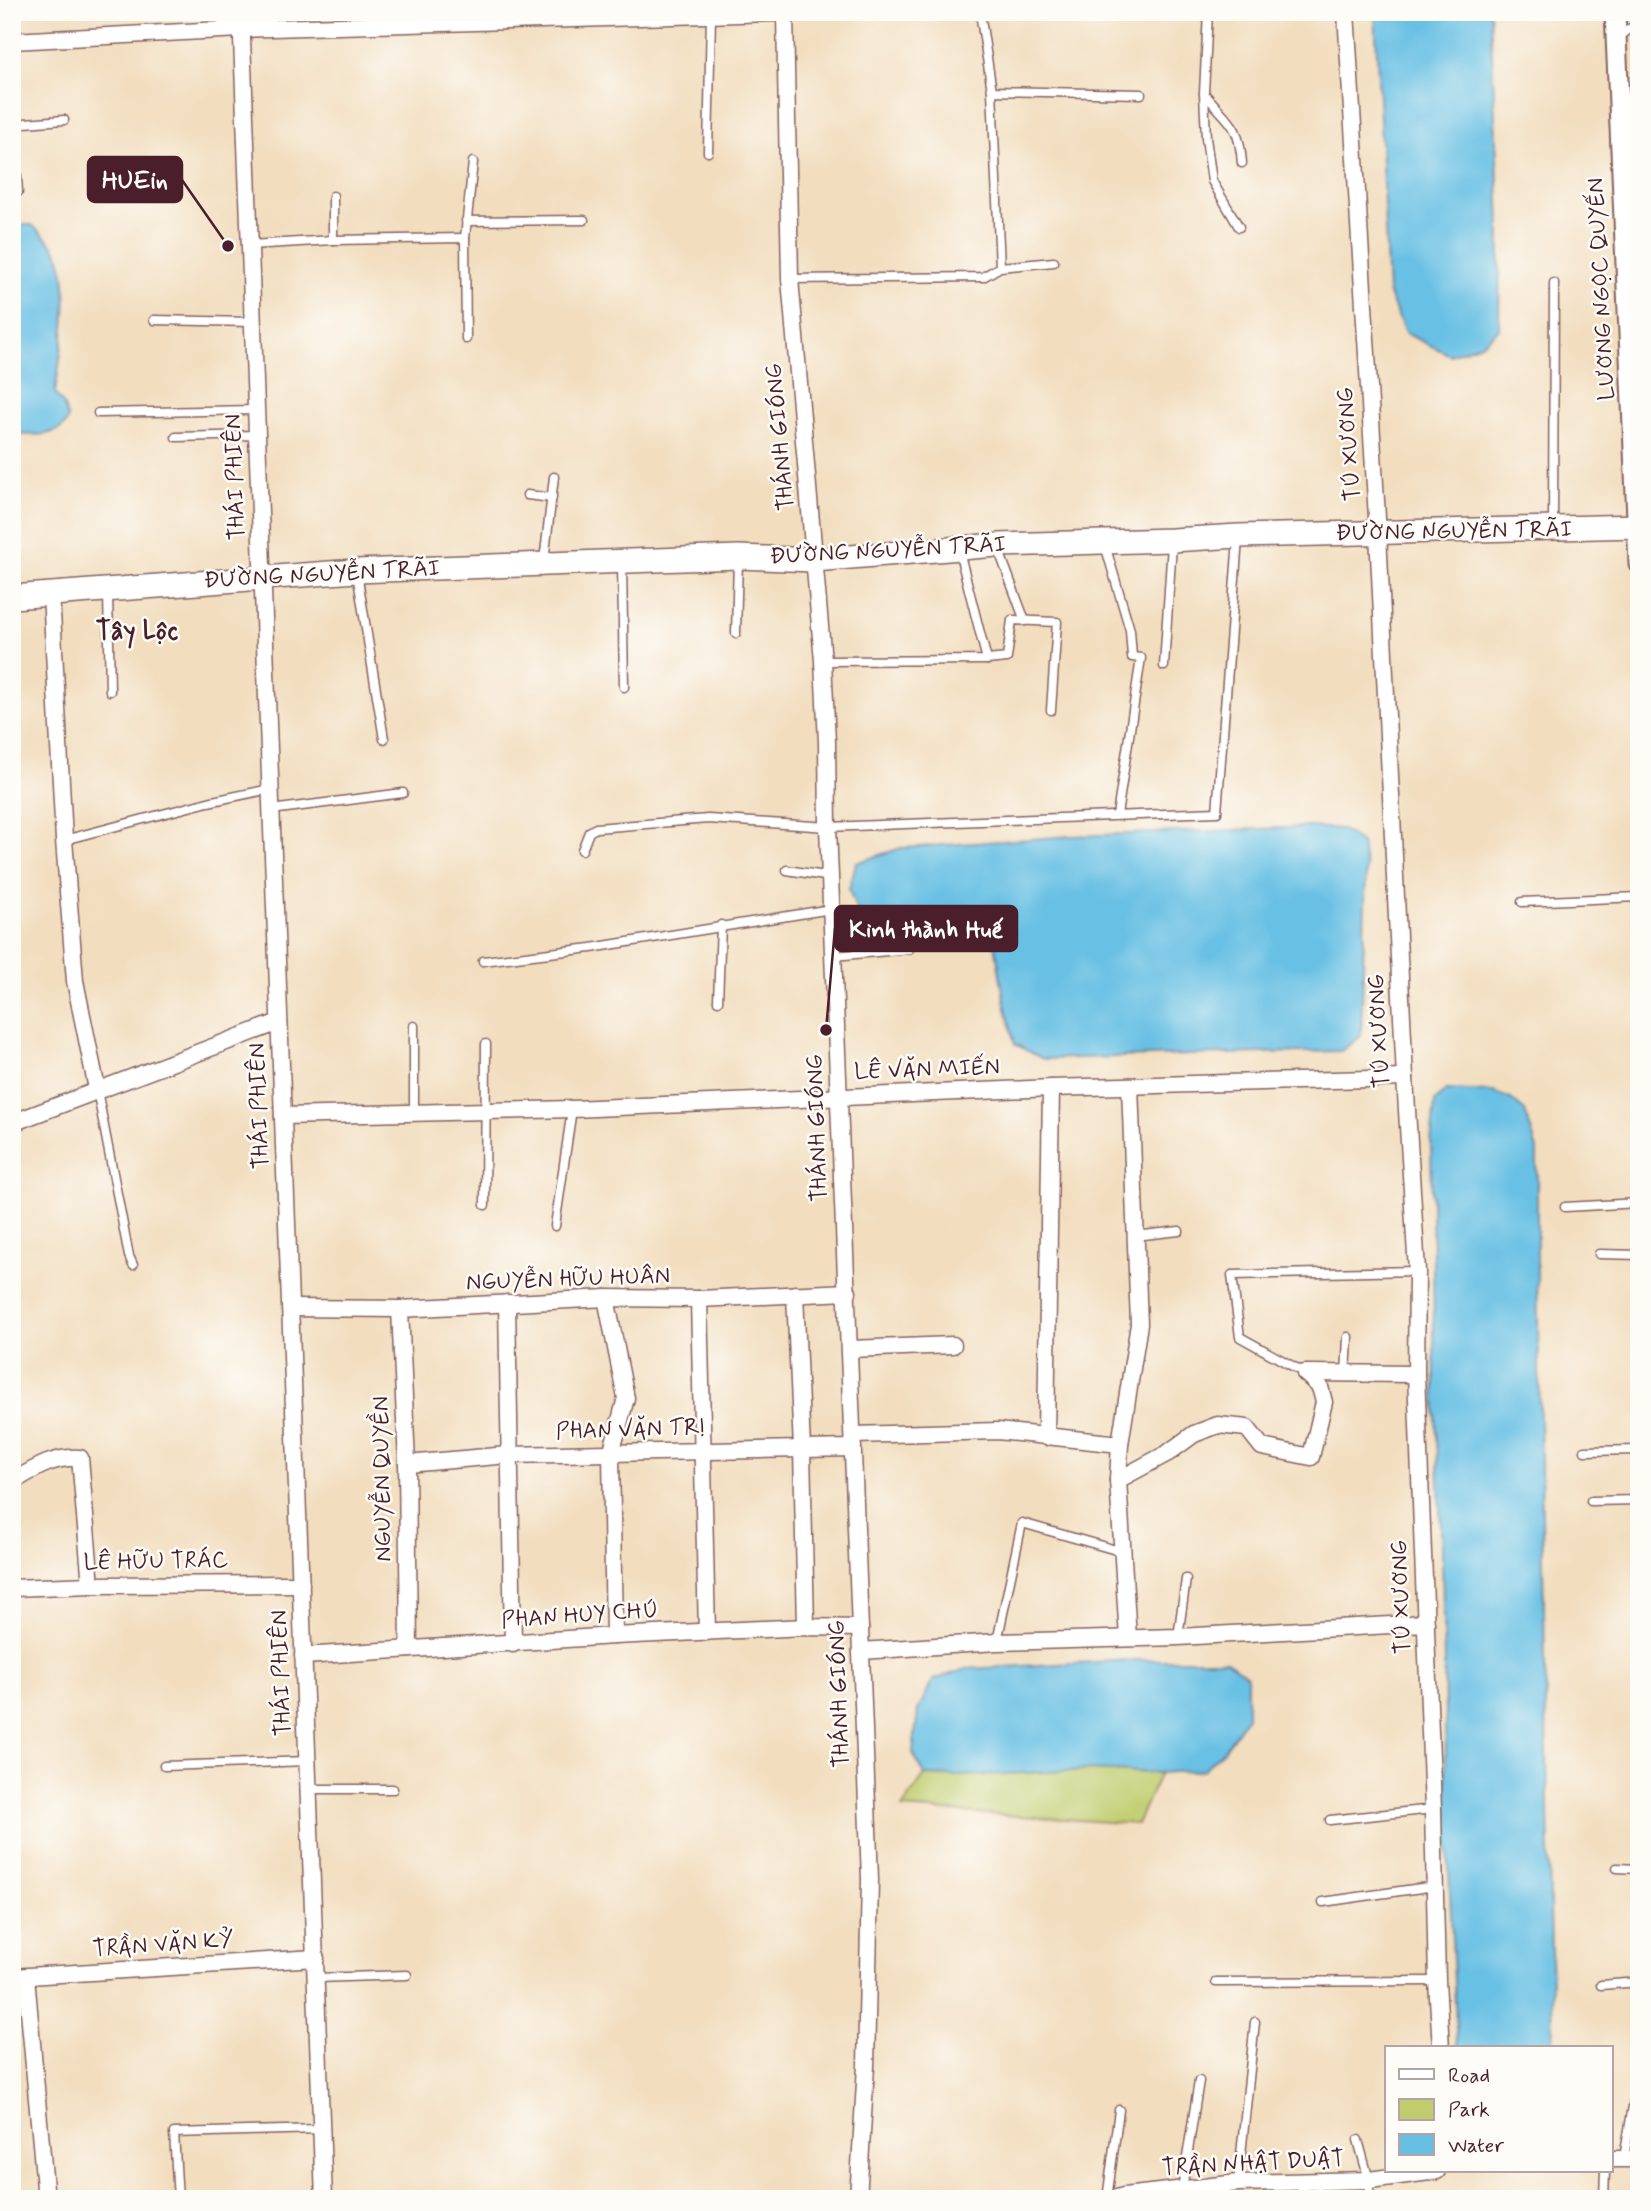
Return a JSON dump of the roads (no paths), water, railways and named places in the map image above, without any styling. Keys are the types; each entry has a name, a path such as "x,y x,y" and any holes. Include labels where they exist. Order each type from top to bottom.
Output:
{"main road":[{"name":"ĐƯỜNG NGUYỄN TRÃI","path":"12,597 356,571 738,557 814,560 996,545 1638,526"}],"street":[{"name":"THÁI PHIÊN","path":"240,12 324,2199"},
{"path":"12,41 562,16 806,12"},
{"name":"TÚ XƯƠNG","path":"1346,12 1378,534 1405,1078 1418,1272 1416,1374 1441,2046"},
{"name":"LƯƠNG NGỌC QUYẾN","path":"1615,12 1639,564"},
{"name":"THÁNH GIÓNG","path":"785,14 790,279 823,661 827,742 831,909 870,1880 866,2066 858,2199"},
{"path":"51,593 64,840 75,981 97,1089"},
{"path":"12,1123 279,1022"},
{"name":"LÊ VĂN MIẾN","path":"283,1116 1405,1078"},
{"path":"1128,1638 1118,1480 1119,1444 1139,1324 1130,1086"},
{"path":"1046,1437 1051,1088"},
{"name":"NGUYỄN HỮU HUÂN","path":"290,1308 400,1309 606,1298 699,1298 848,1292"},
{"path":"795,1294 806,1627"},
{"path":"606,1298 626,1398 611,1454 614,1636"},
{"path":"699,1298 707,1632"},
{"path":"507,1303 513,1644"},
{"name":"NGUYỄN QUYỀN","path":"400,1309 407,1464 409,1649"},
{"path":"850,1349 953,1345"},
{"path":"1118,1480 1168,1453 1194,1434 1218,1425 1247,1428 1262,1447 1311,1457 1324,1402 1320,1387 1304,1373"},
{"path":"1304,1373 1416,1374"},
{"name":"PHAN VĂN TRỊ","path":"407,1464 508,1455 802,1449 853,1441 998,1432 1119,1444"},
{"path":"12,1482 52,1460 80,1458 92,1585"},
{"name":"LÊ HỮU TRÁC","path":"12,1588 301,1584"},
{"path":"861,1651 997,1642 1178,1637 1426,1623"},
{"name":"PHAN HUY CHÚ","path":"303,1656 614,1636 806,1627 860,1629"},
{"name":"TRẦN VĂN KỶ","path":"19,1977 316,1958"},
{"path":"19,1977 46,2199"},
{"name":"TRẦN NHẬT DUẬT","path":"1120,2198 1238,2183 1302,2190 1429,2172"}],"lane":[{"path":"980,12 992,91 1000,267"},
{"path":"1208,12 1206,138 1212,181 1239,227"},
{"path":"708,152 711,15"},
{"path":"1615,40 1639,22"},
{"path":"992,91 1141,94"},
{"path":"1205,93 1236,127 1240,138 1242,163"},
{"path":"18,192 12,124 64,120"},
{"path":"466,339 466,221 473,162"},
{"path":"333,196 333,240"},
{"path":"466,221 584,220"},
{"path":"250,245 333,240 466,238"},
{"path":"790,279 983,277 1000,267 1054,262"},
{"path":"1553,530 1554,283"},
{"path":"154,320 252,322"},
{"path":"98,412 256,410"},
{"path":"176,437 257,435"},
{"path":"544,564 554,477"},
{"path":"527,495 552,498"},
{"path":"582,850 589,832 596,828 708,819 828,827 1217,812 1238,536"},
{"path":"1164,667 1172,540"},
{"path":"1105,543 1130,630 1132,657 1141,658 1117,816"},
{"path":"996,545 1025,621"},
{"path":"958,547 987,660"},
{"path":"736,633 738,557"},
{"path":"622,560 624,687"},
{"path":"356,571 384,739"},
{"path":"108,589 110,691"},
{"path":"823,661 1007,658 1012,620 1057,622 1051,710"},
{"path":"64,840 208,802 270,789"},
{"path":"271,810 403,793"},
{"path":"787,870 831,877"},
{"path":"1522,902 1639,897"},
{"path":"483,961 591,948 831,909"},
{"path":"718,1002 721,925"},
{"path":"834,956 909,949"},
{"path":"414,1026 414,1113"},
{"path":"485,1205 486,1044"},
{"path":"97,1089 129,1256 133,1265"},
{"path":"555,1226 572,1108"},
{"path":"1565,1207 1639,1203"},
{"path":"1135,1236 1179,1231"},
{"path":"1599,1254 1639,1255"},
{"path":"1304,1373 1240,1337 1232,1275 1418,1272"},
{"path":"1346,1375 1348,1337"},
{"path":"1585,1451 1639,1450"},
{"path":"1591,1501 1639,1500"},
{"path":"997,1642 1022,1523 1123,1552"},
{"path":"1178,1637 1186,1579"},
{"path":"164,1766 308,1761"},
{"path":"309,1789 393,1789"},
{"path":"1329,1820 1433,1809"},
{"path":"1617,1868 1639,1869"},
{"path":"1322,1902 1435,1886"},
{"path":"316,1979 407,1975"},
{"path":"1216,1982 1437,1981"},
{"path":"1601,1985 1639,1982"},
{"path":"1238,2183 1255,2022"},
{"path":"1625,2159 1639,2072"},
{"path":"1182,2189 1199,2081"},
{"path":"1107,2199 1119,2110"},
{"path":"178,2199 174,2133 322,2129"},
{"path":"1358,2140 1369,2180 1369,2199"},
{"path":"1604,2199 1605,2172"}],"water":[{"path":"1375,12 1490,12 1500,222 1499,329 1481,344 1450,355 1405,333 1388,292"},
{"path":"22,225 32,225 55,248 64,273 64,325 55,393 64,406 68,419 58,430 36,435 12,434 12,232"},
{"path":"1309,827 1341,829 1361,843 1366,867 1361,1036 1341,1051 1043,1059 1015,1044 1005,1004 993,932 979,922 891,927 860,920 849,889 856,863 901,848 1071,836"},
{"path":"1446,1090 1493,1092 1511,1099 1525,1111 1537,1149 1537,1274 1553,2046 1457,2046 1447,1825 1442,1555 1435,1393 1431,1143 1435,1101"},
{"path":"1131,1660 1225,1660 1247,1675 1247,1717 1225,1749 1203,1770 1160,1773 1086,1770 925,1775 913,1753 918,1710 933,1680 966,1669"}],"place":[{"name":"HUEin","path":"228,246"},
{"name":"Kinh thành Huế","path":"826,1030"}],"district":[{"name":"Tây Lộc","path":"137,632"}]}
